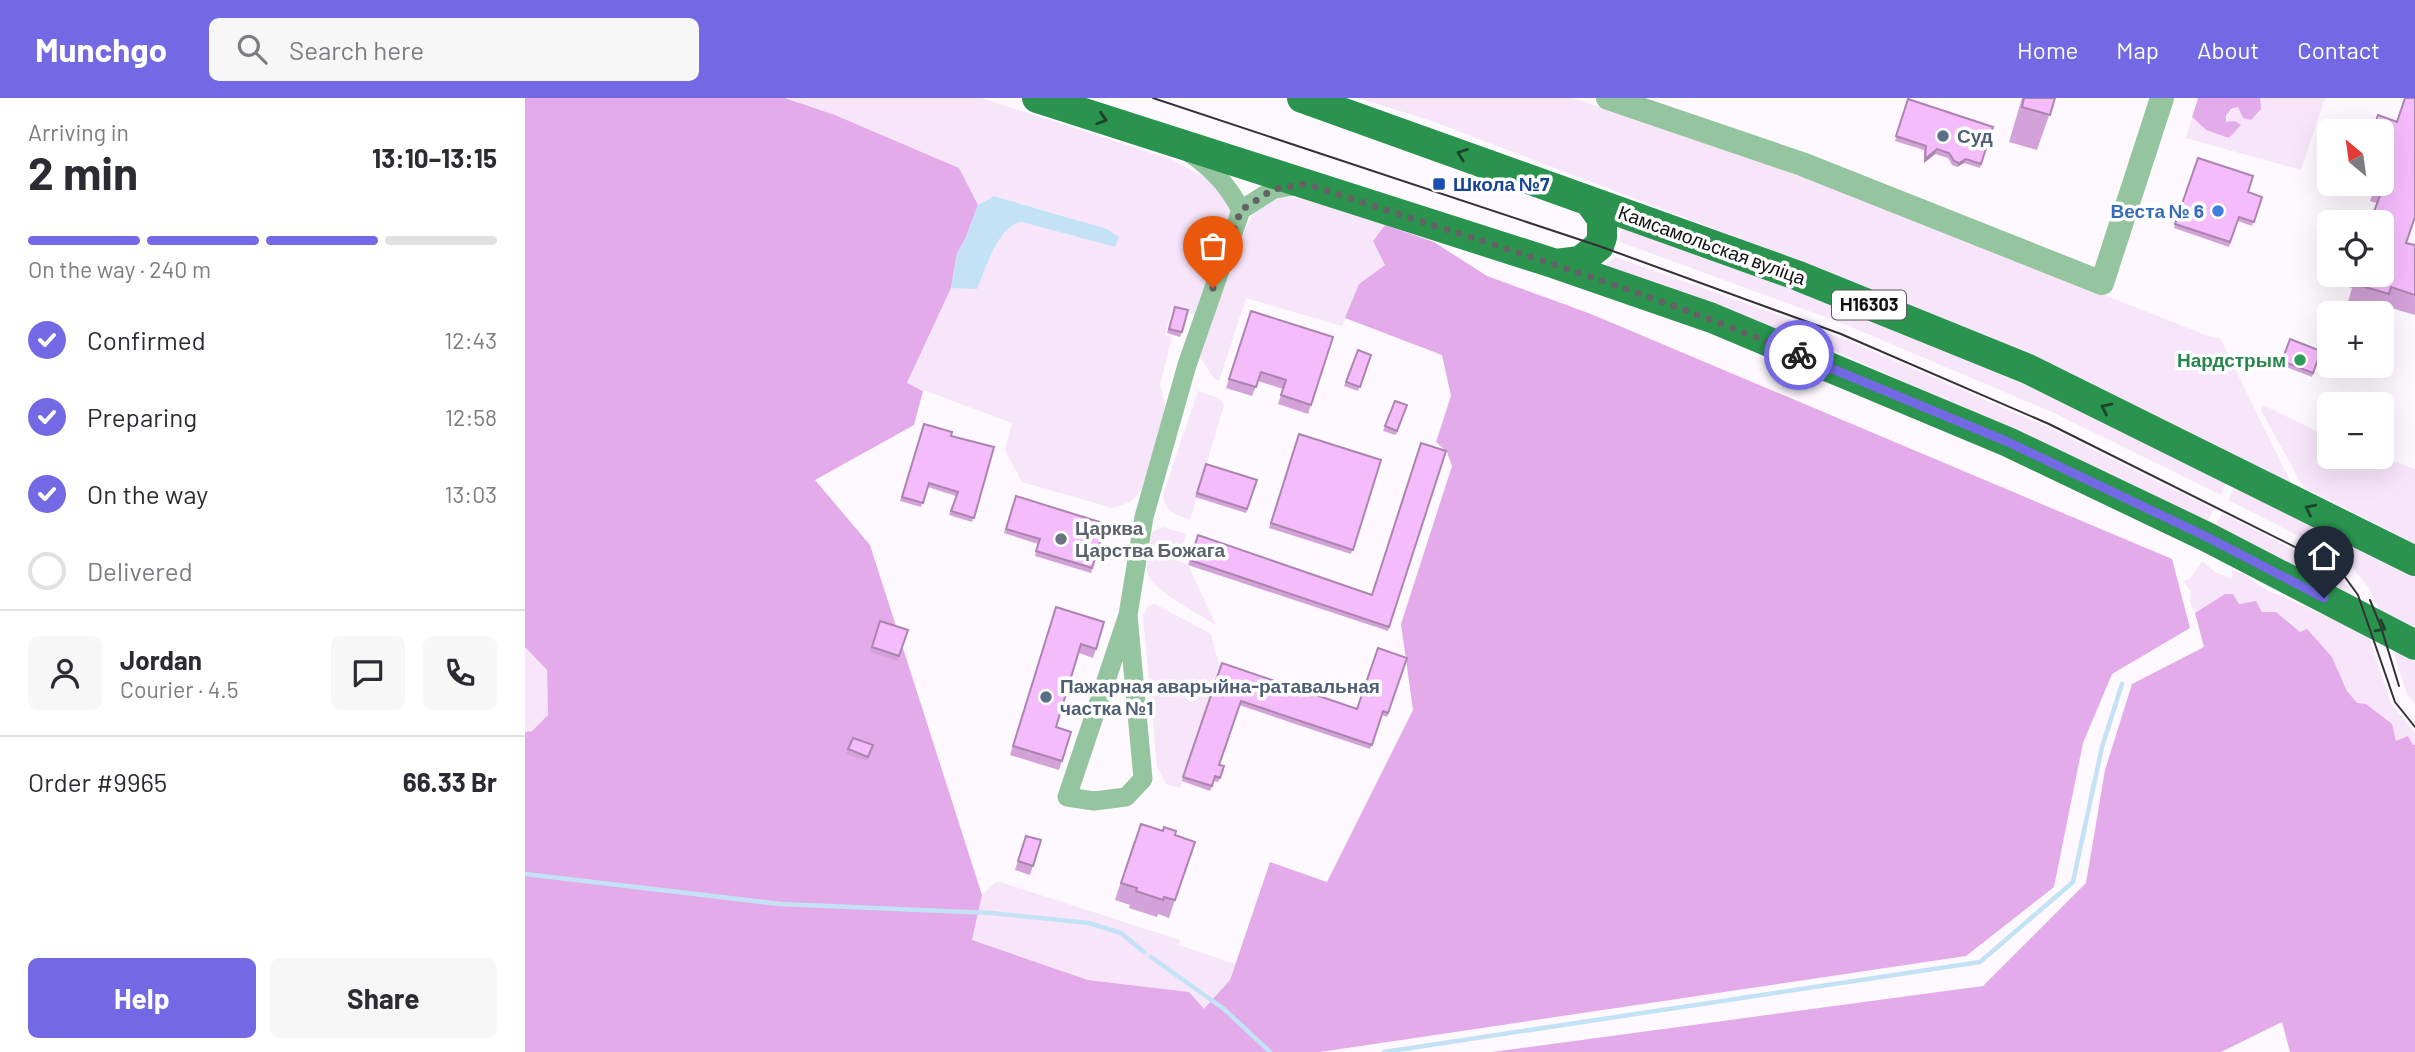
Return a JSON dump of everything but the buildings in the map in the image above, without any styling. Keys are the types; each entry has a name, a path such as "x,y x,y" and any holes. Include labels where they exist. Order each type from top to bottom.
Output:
{"main road":[{"path":"1037,98 1556,264 1712,318 2008,442 2207,537 2415,645"},
{"name":"Камсамольская вуліца","path":"1302,98 1796,275 2028,369 2415,561"},
{"path":"1556,264 1580,261 1599,246 1602,219 1590,201"}],"street":[{"path":"1608,98 1802,164 2102,284 2162,98"},
{"path":"1177,144 1208,166 1222,180 1241,210"},
{"path":"1128,615 1143,779 1126,797 1094,801 1067,797 1128,615 1144,517 1187,365 1241,210 1274,189 1307,184"}],"shaded area":[{"path":"525,98 785,98 835,115 959,168 978,205 957,254 951,288 907,383 923,391 914,425 815,480 870,545 982,895 972,940 1088,980 1189,992 1204,1009 1230,980 1270,862 1327,882 1413,710 1401,624 1452,466 1447,452 1436,442 1451,396 1442,355 1345,318 1359,284 1385,265 1373,241 1385,225 1434,242 1487,276 1591,314 2172,559 2190,628 2112,674 2083,743 2054,887 1966,956 1320,1052 525,1052 525,732 532,731 548,715 547,670 525,647"},
{"path":"787,98 982,98 1173,160 1217,184 1234,207 1194,314 1172,309 1165,335 1172,337 1160,385 1166,408 1141,491 1130,502 1113,508 1022,482 1005,450 1012,423 907,384 951,288 977,288 994,248 1014,224 1022,222 1115,247 1118,237 1065,216 994,196 978,205 959,168 835,115"},
{"path":"1358,98 1572,98 1718,144 1805,176 2208,336 2220,338 2291,483 1809,265 1429,120"},
{"path":"2198,98 2260,98 2261,109 2251,120 2243,118 2238,107 2231,109 2226,116 2226,122 2235,121 2241,125 2229,138 2206,130 2192,117"},
{"path":"2260,98 2325,98 2301,170 2186,138 2192,118 2206,130 2226,123 2230,112"},
{"path":"1279,197 1303,198 1385,225 1373,241 1385,265 1359,284 1342,326 1246,298 1219,381 1214,379 1200,357 1239,243 1257,205"},
{"path":"1621,227 1849,309 2060,400 2227,481 2221,495 2054,413 1844,324 1620,242"},
{"path":"1615,257 1840,337 2047,427 2213,509 2207,523 2041,443 1835,351 1599,271"},
{"path":"1198,391 1219,398 1224,405 1190,520 1169,509 1163,495"},
{"path":"2263,405 2317,431 2317,469 2394,469 2394,461 2415,469 2415,544 2303,487 2261,410"},
{"path":"2235,485 2415,576 2415,628 2379,610 2369,588 2350,565 2228,500"},
{"path":"2222,513 2340,576 2355,597 2215,527"},
{"path":"1163,527 1186,534 1178,561 1188,565 1216,625 1165,594 1150,578 1147,566 1152,532"},
{"path":"2202,561 2215,572 2232,579 2232,570 2242,573 2263,588 2368,635 2391,704 2415,733 2415,745 2396,741 2357,704 2347,691 2332,657 2276,612 2262,612 2238,604 2225,594 2195,613 2190,602 2191,591 2183,581 2190,579"},
{"path":"2225,594 2233,594 2239,604 2256,601 2262,612 2276,612 2300,632 2307,629 2332,657 2347,691 2357,703 2366,704 2392,724 2396,741 2408,736 2415,745 2415,1052 2290,1052 2282,1022 2221,1052 1492,1052 1983,986 2086,883 2105,770 2132,684 2204,647 2195,613"},
{"path":"1155,604 1211,634 1220,668 1180,788 1166,784 1157,766 1143,616 1148,606"},
{"path":"525,647 547,670 548,715 532,731 525,732"},
{"path":"2393,651 2415,662 2415,704 2407,694"},
{"path":"997,881 1180,940 1179,945 1235,964 1230,980 1204,1010 1189,992 1088,980 972,940 982,895"}],"water":[{"path":"994,196 1107,229 1119,237 1115,247 1022,222 1014,224 994,248 977,289 951,288 957,254 978,205"}],"waterway":[{"path":"1384,1052 1980,962 2073,882 2102,747 2122,684"},
{"path":"525,874 780,904 991,913 1089,923 1121,933 1144,952"},
{"path":"1151,957 1224,1009 1270,1052"}],"tram line":[{"path":"1153,98 1599,246 1841,334 2049,424 2342,573 2358,595 2395,702 2415,727"},
{"path":"2370,600 2399,686"}],"way so far":[{"path":"1213,288 1241,210 1274,189 1307,184 1556,264 1712,318 1799,355"}],"place":[{"name":"Суд","path":"1943,136"},
{"name":"Школа №7","path":"1439,184"},
{"name":"Веста № 6","path":"2218,211"},
{"name":"Нардстрым","path":"2300,360"},
{"name":"Царква Царства Божага","path":"1061,539"},
{"name":"Пажарная аварыйна-ратавальная частка №1","path":"1046,697"}],"route":[{"path":"1799,355 2008,442 2207,537 2324,598"}]}
